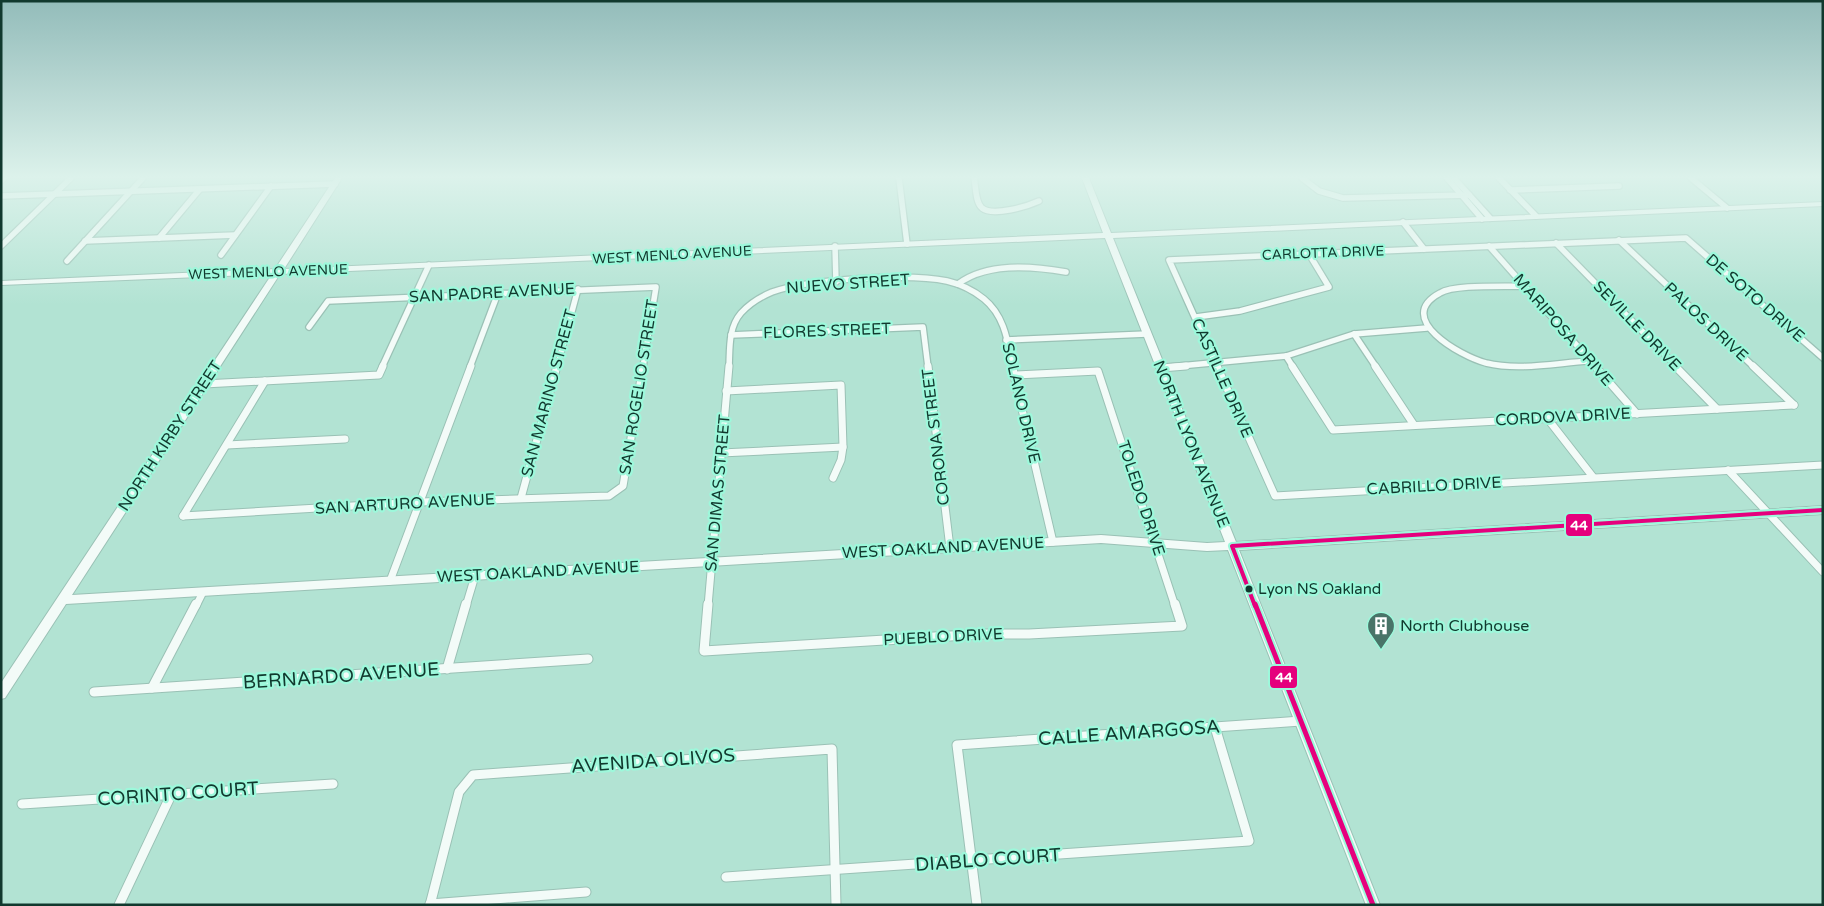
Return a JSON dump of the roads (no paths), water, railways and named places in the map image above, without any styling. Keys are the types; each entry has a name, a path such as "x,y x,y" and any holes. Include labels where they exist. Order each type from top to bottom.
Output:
{"street":[{"path":"1,246 28,220"},
{"path":"67,261 104,220"},
{"path":"159,238 174,220"},
{"path":"221,255 246,220"},
{"name":"NORTH KIRBY STREET","path":"1,694 311,220"},
{"path":"904,220 907,244"},
{"name":"NORTH LYON AVENUE","path":"1101,220 1373,905"},
{"name":"WEST MENLO AVENUE","path":"1,283 1439,220"},
{"path":"1403,222 1424,249"},
{"path":"85,241 235,235"},
{"name":"CARLOTTA DRIVE","path":"1169,260 1686,238"},
{"name":"DE SOTO DRIVE","path":"1686,238 1823,358"},
{"name":"PALOS DRIVE","path":"1619,240 1794,405"},
{"name":"SEVILLE DRIVE","path":"1556,243 1717,409"},
{"path":"835,246 836,282"},
{"name":"MARIPOSA DRIVE","path":"1489,246 1637,414"},
{"path":"1196,317 1240,311 1329,287 1309,254"},
{"name":"CASTILLE DRIVE","path":"1169,260 1275,496"},
{"path":"204,384 379,375 429,265"},
{"path":"958,284 972,274 996,270 1048,268 1066,272"},
{"name":"NUEVO STREET","path":"731,335 738,316 747,306 777,289 802,284 836,282 929,280 958,284"},
{"name":"SOLANO DRIVE","path":"958,284 987,300 1001,319 1053,542"},
{"path":"1524,286 1441,292 1427,303 1425,308 1423,314 1427,328 1448,346 1485,362 1514,366 1589,361"},
{"name":"SAN PADRE AVENUE","path":"310,327 328,301 656,287"},
{"name":"SAN ROGELIO STREET","path":"623,486 656,287"},
{"name":"SAN MARINO STREET","path":"521,498 578,289"},
{"path":"390,581 498,293"},
{"name":"FLORES STREET","path":"731,335 923,327"},
{"name":"CORONA STREET","path":"923,327 950,548"},
{"path":"1161,368 1286,356 1354,334 1427,328"},
{"path":"1006,340 1147,334"},
{"path":"1354,334 1414,425"},
{"name":"SAN DIMAS STREET","path":"704,651 731,335"},
{"name":"CORDOVA DRIVE","path":"1286,356 1333,430 1794,405"},
{"name":"TOLEDO DRIVE","path":"1014,375 1098,371 1182,626"},
{"path":"228,445 265,381"},
{"path":"726,391 841,385 844,447 842,460 833,478"},
{"path":"1547,418 1593,477"},
{"path":"228,445 345,439"},
{"name":"SAN ARTURO AVENUE","path":"228,445 183,516 420,502 609,496 623,486"},
{"path":"721,453 844,447"},
{"name":"CABRILLO DRIVE","path":"1275,496 1823,465"},
{"path":"1728,470 1823,572"},
{"name":"WEST OAKLAND AVENUE","path":"62,600 1101,539 1207,547 1232,546 1823,510"},
{"path":"447,669 475,576"},
{"path":"152,688 204,592"},
{"name":"PUEBLO DRIVE","path":"704,651 982,634 1029,634 1182,626"},
{"name":"BERNARDO AVENUE","path":"94,692 588,659"},
{"name":"CALLE AMARGOSA","path":"971,862 957,745 1301,721"},
{"name":"DIABLO COURT","path":"726,877 971,862 1250,841 1215,727"},
{"name":"AVENIDA OLIVOS","path":"430,904 460,792 473,775 832,749 835,870"},
{"name":"CORINTO COURT","path":"22,804 333,784"},
{"path":"119,905 171,795"},
{"path":"971,862 976,905"},
{"path":"835,870 836,905"},
{"path":"430,904 586,892"}],"place":[{"name":"Lyon NS Oakland","path":"1249,589"},
{"name":"North Clubhouse","path":"1381,650"}]}
